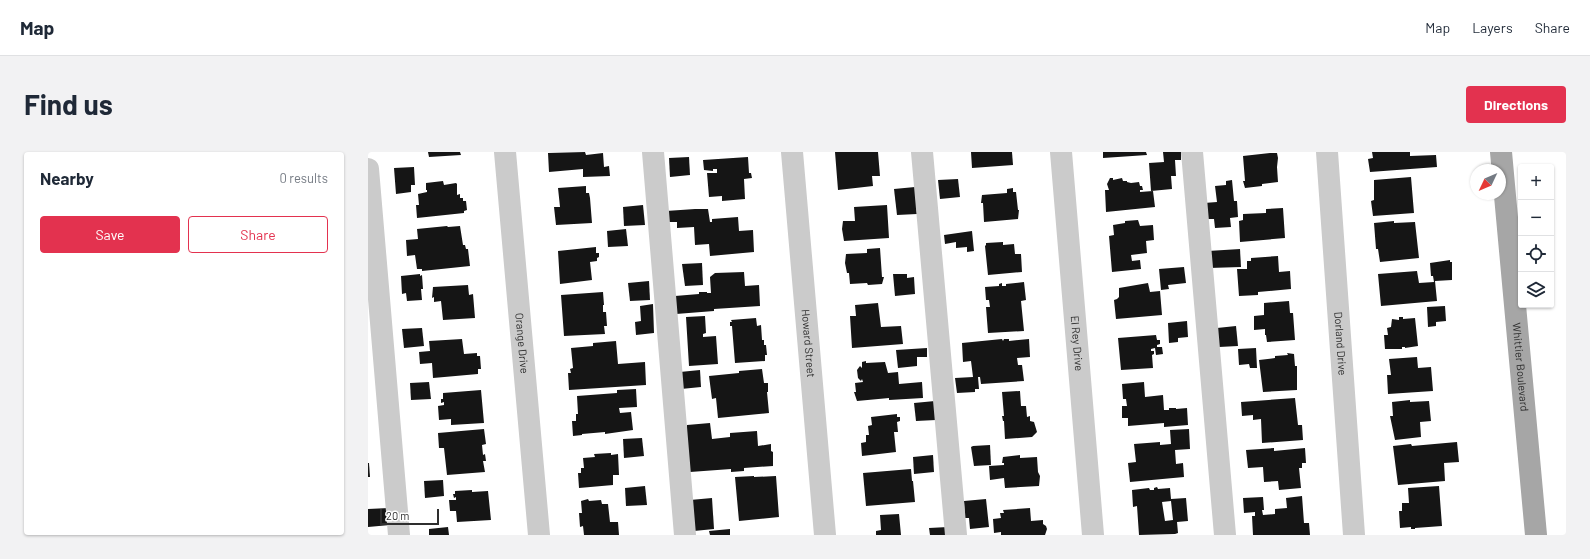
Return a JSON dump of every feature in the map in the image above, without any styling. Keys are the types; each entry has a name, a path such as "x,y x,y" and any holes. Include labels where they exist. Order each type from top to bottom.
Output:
{"main road":[{"name":"Whittier Boulevard","path":"1501,152 1536,535"}],"street":[{"name":"Orange Drive","path":"505,152 538,535"},
{"path":"653,152 685,535"},
{"name":"Howard Street","path":"792,152 824,535"},
{"path":"922,152 956,535"},
{"name":"El Rey Drive","path":"1060,152 1093,535"},
{"path":"1192,152 1225,535"},
{"name":"Dorland Drive","path":"1327,152 1354,535"},
{"path":"368,169 399,535"}],"building":[{"path":"428,152 460,152 461,155 429,157"},
{"path":"585,152 586,155 603,153 604,167 609,166 610,176 583,177 583,169 549,172 548,153"},
{"path":"835,152 878,152 880,176 872,176 873,186 838,190"},
{"path":"971,152 1012,152 1013,165 972,168"},
{"path":"1103,152 1146,152 1147,155 1103,158"},
{"path":"1163,152 1181,152 1181,160 1175,160 1176,176 1171,176 1172,189 1151,191 1149,163 1164,162"},
{"path":"1372,152 1410,152 1410,156 1436,155 1437,167 1370,172 1368,159 1373,158"},
{"path":"1277,153 1278,182 1245,188 1243,181 1245,181 1243,156"},
{"path":"689,157 690,175 670,177 669,158"},
{"path":"748,157 749,173 751,173 752,178 744,179 745,199 722,201 722,196 709,197 707,173 717,173 717,169 713,169 713,171 704,170 703,160"},
{"path":"414,167 415,185 411,185 411,192 396,194 394,168"},
{"path":"1411,177 1414,213 1373,216 1371,201 1374,200 1374,180"},
{"path":"1110,178 1113,178 1113,180 1122,178 1123,181 1131,183 1139,182 1143,190 1140,190 1140,192 1153,191 1155,207 1106,212 1105,190 1109,190 1107,184"},
{"path":"958,179 960,197 940,199 938,180"},
{"path":"1232,180 1234,201 1237,201 1238,217 1230,218 1231,227 1215,228 1214,219 1205,219 1204,203 1217,202 1215,186 1226,185 1226,181"},
{"path":"443,181 444,185 457,184 457,195 460,194 460,198 463,198 463,201 466,201 467,210 464,211 464,213 417,218 416,205 419,205 418,194 427,192 426,183"},
{"path":"586,186 586,193 589,193 590,198 592,223 556,225 554,207 560,207 558,188"},
{"path":"915,187 917,214 897,215 894,189"},
{"path":"1013,188 1013,192 1016,192 1019,210 1018,219 984,222 983,203 981,203 982,195 1007,193 1007,189"},
{"path":"643,205 645,225 624,226 623,207"},
{"path":"887,205 889,238 844,241 842,229 843,221 855,221 854,207"},
{"path":"1283,208 1285,238 1240,242 1239,221 1243,220 1243,214 1266,213 1266,209"},
{"path":"708,209 710,222 712,222 712,219 738,217 739,231 753,230 754,252 710,256 709,244 695,245 694,227 677,228 677,222 667,222 666,211"},
{"path":"1138,220 1140,226 1153,225 1154,240 1146,241 1147,253 1131,255 1132,261 1140,260 1141,269 1112,272 1109,236 1114,235 1113,225 1125,223 1125,221"},
{"path":"1394,221 1394,223 1415,222 1419,258 1380,262 1378,249 1376,249 1374,223"},
{"path":"460,226 463,245 465,245 466,249 468,249 470,266 422,271 422,269 417,269 415,255 407,256 406,240 418,239 417,229"},
{"path":"626,229 628,246 608,247 607,231"},
{"path":"972,231 974,251 967,252 967,247 956,248 956,242 945,244 944,235"},
{"path":"1003,242 1003,245 1014,244 1015,254 1021,254 1022,272 988,275 986,243"},
{"path":"596,247 596,253 599,253 599,257 597,258 597,261 590,262 592,280 560,284 558,251"},
{"path":"880,248 882,277 884,277 882,284 850,284 849,273 847,273 845,263 846,254 867,253 867,249"},
{"path":"1240,249 1241,267 1209,268 1208,251"},
{"path":"1278,256 1279,272 1290,271 1291,289 1258,292 1258,295 1239,296 1237,269 1247,269 1247,261 1251,261 1251,258"},
{"path":"1450,260 1450,262 1452,262 1452,280 1435,281 1437,301 1381,306 1378,274 1417,271 1419,283 1434,282 1433,276 1431,276 1430,263"},
{"path":"702,263 703,285 685,286 682,264"},
{"path":"1184,267 1186,283 1168,285 1169,289 1161,290 1159,269"},
{"path":"744,272 745,286 759,285 760,306 714,309 714,311 676,314 675,296 699,294 699,292 711,293 710,277 715,273"},
{"path":"420,274 420,276 422,275 422,300 407,301 406,293 402,294 401,276"},
{"path":"893,274 907,274 907,278 914,277 915,294 895,296"},
{"path":"649,281 650,300 630,301 628,283"},
{"path":"1024,282 1026,300 1021,301 1024,331 988,333 986,307 990,307 989,300 986,300 985,287 999,286 999,284 1002,283 1002,286 1006,286 1006,284"},
{"path":"1148,283 1150,292 1160,291 1162,315 1116,319 1114,300 1119,297 1119,288"},
{"path":"468,285 469,295 473,294 475,318 443,320 441,301 434,302 434,297 432,298 433,287"},
{"path":"603,292 603,312 606,312 607,326 604,326 605,334 564,336 561,295"},
{"path":"1289,301 1290,313 1293,313 1295,340 1267,342 1265,329 1254,330 1254,316 1264,315 1264,303"},
{"path":"878,303 881,327 901,326 903,344 852,348 850,316 856,316 855,305"},
{"path":"653,304 654,333 636,335 635,322 641,321 640,306"},
{"path":"1445,306 1446,321 1436,322 1436,326 1428,327 1427,307"},
{"path":"705,316 706,333 703,334 703,337 716,336 718,364 689,366 686,317"},
{"path":"1399,317 1403,317 1403,319 1415,318 1418,346 1402,347 1402,349 1385,349 1384,335 1388,335 1387,328 1391,327 1392,319 1399,320"},
{"path":"756,318 757,326 761,325 762,340 764,340 764,345 766,345 767,355 765,355 765,361 735,363 732,326 730,326 730,322 732,322 731,320"},
{"path":"1187,321 1188,337 1178,338 1178,342 1169,343 1168,323"},
{"path":"1236,326 1238,346 1219,347 1217,328"},
{"path":"422,328 424,346 404,348 402,329"},
{"path":"1156,335 1157,340 1160,340 1160,344 1157,345 1157,347 1162,347 1163,354 1156,355 1155,348 1151,349 1151,351 1154,351 1154,354 1152,355 1153,368 1121,370 1118,338"},
{"path":"462,339 464,354 477,353 477,356 480,356 481,369 478,369 478,374 433,378 432,363 420,364 419,352 430,351 429,341"},
{"path":"1002,339 1003,341 1004,339 1009,339 1009,341 1029,339 1030,357 1017,358 1018,365 1022,365 1024,381 981,384 980,377 978,377 979,389 975,389 975,392 957,393 955,378 973,377 971,361 963,362 962,343"},
{"path":"616,341 618,364 645,362 646,385 569,390 568,373 571,373 570,369 573,368 571,348 593,346 593,343"},
{"path":"927,348 927,357 917,357 917,366 898,368 896,350"},
{"path":"1256,348 1257,368 1250,368 1249,364 1239,365 1238,349"},
{"path":"1287,353 1294,354 1295,366 1297,366 1297,390 1263,392 1259,360 1275,358 1275,356 1288,355"},
{"path":"1417,357 1418,368 1431,367 1433,391 1388,394 1387,375 1391,375 1389,359"},
{"path":"866,361 866,363 885,362 888,373 898,372 899,384 922,382 923,398 889,400 889,398 857,401 854,392 856,392 855,383 863,382 862,379 861,381 858,378 857,370 860,366 862,368 862,362"},
{"path":"762,369 764,383 768,383 767,392 769,413 718,418 716,398 712,399 709,376"},
{"path":"700,370 701,387 681,389 680,372"},
{"path":"429,382 431,399 411,400 410,383"},
{"path":"1144,382 1145,397 1163,395 1164,410 1169,410 1169,408 1187,408 1188,425 1164,427 1164,423 1128,426 1128,418 1122,418 1122,406 1127,406 1126,399 1123,399 1122,384"},
{"path":"636,389 637,407 619,408 620,413 631,412 633,430 573,436 572,421 576,421 576,414 578,414 577,396 617,393 617,390"},
{"path":"481,390 484,423 451,425 451,419 439,420 438,406 444,405 444,402 441,403 443,393"},
{"path":"1020,391 1021,406 1026,406 1027,417 1030,416 1030,421 1034,422 1037,432 1032,437 1005,439 1004,421 1002,416 1004,416 1002,392"},
{"path":"1295,398 1298,425 1302,425 1303,440 1262,443 1261,419 1253,420 1253,415 1242,416 1241,402"},
{"path":"1410,400 1410,402 1429,401 1431,421 1420,422 1421,437 1395,440 1390,416 1393,416 1392,402"},
{"path":"935,401 936,420 916,421 914,403"},
{"path":"897,414 897,417 900,417 900,421 897,422 898,432 894,432 896,452 862,456 861,443 866,442 866,435 869,435 868,426 872,425 871,417"},
{"path":"710,423 712,439 730,437 730,433 757,431 758,446 771,444 771,451 773,452 773,466 744,468 744,471 731,472 731,469 690,472 683,431 687,431 687,425"},
{"path":"484,429 486,444 482,445 483,455 485,454 486,461 483,461 485,472 447,475 444,448 439,448 438,433"},
{"path":"1189,429 1190,449 1175,450 1176,464 1183,463 1184,477 1130,482 1128,463 1136,462 1134,444 1160,442 1160,445 1171,444 1170,430"},
{"path":"642,438 644,456 624,458 623,439"},
{"path":"1457,442 1459,462 1444,463 1445,481 1398,485 1393,446"},
{"path":"990,445 991,465 974,466 971,447"},
{"path":"1274,448 1274,451 1305,448 1306,463 1302,463 1302,468 1299,468 1301,488 1279,490 1278,481 1264,482 1263,467 1248,468 1246,450"},
{"path":"611,453 611,455 618,454 619,475 613,475 613,485 579,488 578,473 581,473 581,468 584,468 583,458 595,457 594,454"},
{"path":"933,455 934,472 914,474 913,457"},
{"path":"1020,455 1020,458 1037,457 1038,472 1040,476 1039,486 1005,488 1004,478 990,480 989,466 1004,465 1004,463 1002,463 1003,457"},
{"path":"369,463 370,477 368,477"},
{"path":"911,469 915,502 866,506 863,473"},
{"path":"776,476 779,517 739,521 735,477"},
{"path":"443,480 444,496 425,498 424,481"},
{"path":"645,486 647,505 626,506 625,488"},
{"path":"1439,486 1442,526 1415,529 1411,529 1411,527 1400,528 1399,511 1402,511 1402,503 1409,503 1408,488"},
{"path":"1149,488 1150,490 1154,490 1154,488 1170,488 1171,499 1186,498 1188,521 1177,522 1178,533 1139,535 1137,506 1133,507 1132,490","holes":["1171,501 1173,520 1165,521 1162,502"]},
{"path":"472,490 472,492 488,491 491,520 457,522 456,511 450,511 449,500 456,500 456,497 454,498 453,494 455,494 455,491"},
{"path":"1302,496 1304,523 1309,523 1310,535 1253,535 1252,516 1255,516 1255,512 1244,513 1243,498 1263,497 1263,515 1275,514 1275,509 1287,508 1286,498"},
{"path":"712,498 714,529 694,531 690,500"},
{"path":"588,499 589,501 601,500 602,504 608,504 610,522 618,522 619,535 584,535 583,526 580,527 579,513 582,513 581,501"},
{"path":"986,499 989,527 970,529 969,518 965,518 964,501"},
{"path":"389,508 390,525 368,527 368,509"},
{"path":"1030,508 1031,521 1043,520 1043,524 1047,529 1045,535 1001,535 1001,532 994,533 993,519 1001,518 1000,513 1004,513 1003,510"},
{"path":"899,514 901,535 876,535 876,531 881,530 880,515"},
{"path":"448,527 449,535 429,535 429,529"},
{"path":"948,527 948,535 930,535 929,528"},
{"path":"730,529 730,535 710,535 709,531"}]}
